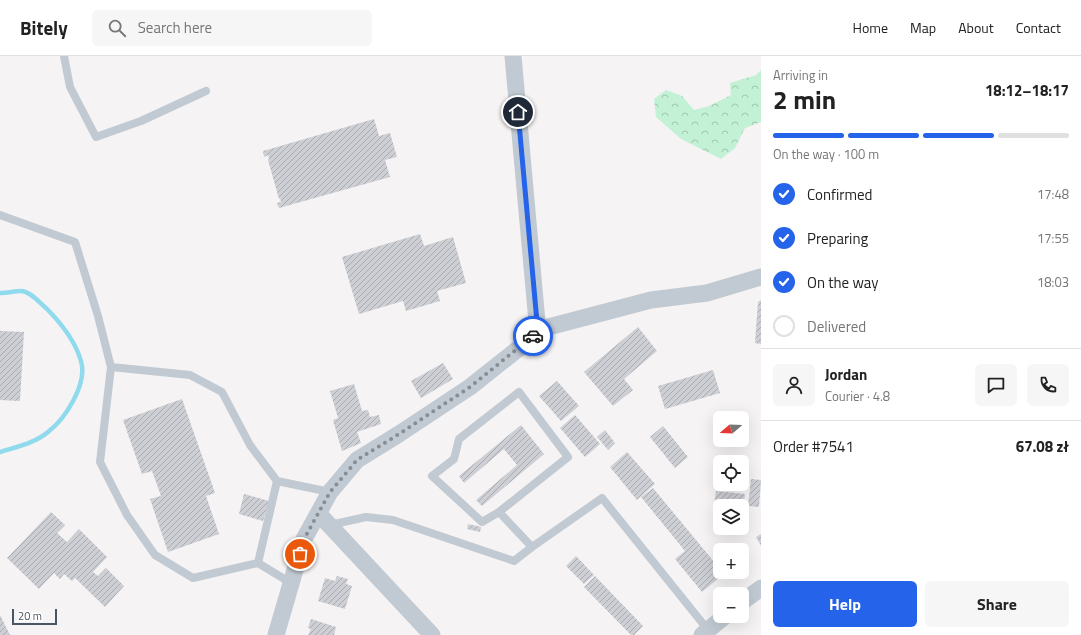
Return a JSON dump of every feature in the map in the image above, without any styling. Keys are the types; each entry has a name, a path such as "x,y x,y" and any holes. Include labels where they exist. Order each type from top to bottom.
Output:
{"street":[{"path":"276,635 304,539 324,520 330,492 357,460 470,387 538,333 514,56"},
{"path":"538,330 651,300 707,293 761,278"},
{"path":"324,520 432,635"},
{"path":"749,597 761,588"},
{"path":"705,632 716,623"}],"lane":[{"path":"64,56 70,87 96,137 141,121 206,91"},
{"path":"0,215 75,242 98,316 111,367 100,462 127,515 155,555 192,578 258,563 291,583"},
{"path":"111,367 190,375 222,392 250,445 277,481 330,492"},
{"path":"519,392 568,457 499,512 482,522 432,476 454,459 459,439 519,392"},
{"path":"258,563 277,481"},
{"path":"324,520 366,516 393,520 514,561 602,498 705,632"},
{"path":"499,512 532,547"}],"green space":[{"path":"761,70 761,122 745,128 735,148 721,159 681,139 656,117 654,99 666,90 682,96 694,110 709,106 731,95 730,83 756,75"}],"building":[{"path":"374,119 379,136 390,133 397,157 385,160 390,177 279,208 277,203 281,202 268,160 268,155 264,157 263,151"},
{"path":"420,234 424,246 453,237 466,283 437,291 440,301 406,311 403,301 359,314 342,257"},
{"path":"761,300 761,344 755,343 758,302"},
{"path":"638,327 657,351 624,379 633,390 613,406 584,372"},
{"path":"0,331 24,332 20,401 0,400"},
{"path":"443,363 453,379 421,398 411,381"},
{"path":"713,370 720,393 665,409 658,386"},
{"path":"557,381 579,406 561,421 539,396"},
{"path":"354,384 362,411 368,410 370,417 379,415 381,424 357,432 361,443 342,451 333,420 338,418 330,391"},
{"path":"182,399 215,493 206,496 219,534 168,552 150,499 161,496 152,471 142,474 123,420"},
{"path":"575,415 600,444 585,457 560,428"},
{"path":"521,425 544,454 482,506 476,500 517,465 504,449 464,483 459,476"},
{"path":"663,426 688,457 675,468 650,437"},
{"path":"605,430 615,443 608,450 597,437"},
{"path":"627,452 655,484 637,500 610,467"},
{"path":"751,479 761,480 759,507 749,506"},
{"path":"653,488 713,561 713,579 718,579 702,592 675,559 685,551 641,497"},
{"path":"716,491 745,494 744,499 715,499"},
{"path":"244,494 269,501 263,521 239,514"},
{"path":"51,512 65,525 57,533 67,542 79,529 107,557 93,572 98,576 106,568 124,586 105,607 75,578 72,581 64,574 60,579 54,573 39,589 7,558"},
{"path":"468,524 481,527 480,532 467,529"},
{"path":"761,534 761,546 756,537"},
{"path":"576,556 594,575 584,584 566,566"},
{"path":"337,576 348,579 346,584 352,586 345,609 318,601 325,578 335,581"},
{"path":"595,576 643,626 634,635 631,635 584,587"},
{"path":"0,615 10,635 0,635"},
{"path":"311,619 336,627 334,635 308,635 311,629 308,628"}],"waterway":[{"path":"0,293 19,291 28,293 46,308 71,339 81,361 82,370 81,380 74,400 55,426 37,439 0,452"}],"way so far":[{"path":"300,554 304,539 330,492 357,460 470,387 533,336"}],"route":[{"path":"518,112 538,333 533,336"}]}
